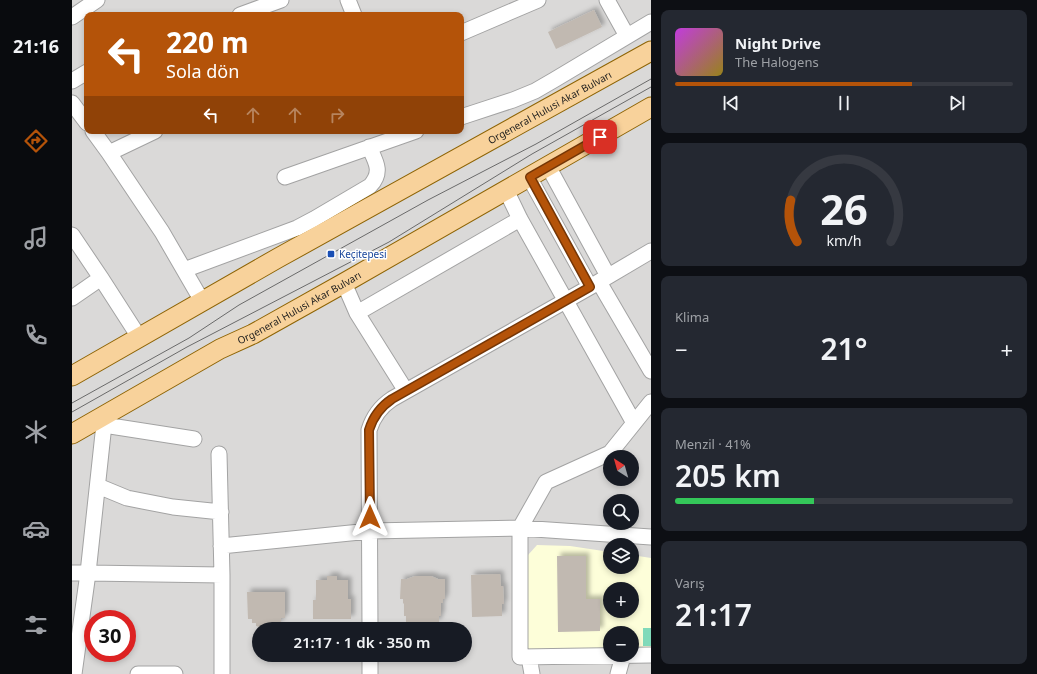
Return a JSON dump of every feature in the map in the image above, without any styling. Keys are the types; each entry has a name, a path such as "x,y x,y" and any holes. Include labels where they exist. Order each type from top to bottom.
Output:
{"main road":[{"name":"Orgeneral Hulusi Akar Bulvarı","path":"72,376 278,258 651,51"},
{"name":"Orgeneral Hulusi Akar Bulvarı","path":"72,434 104,420 220,349 253,334 651,108"}],"street":[{"path":"72,17 98,0"},
{"path":"248,12 281,0"},
{"path":"348,0 353,12"},
{"path":"464,32 538,0"},
{"path":"607,0 626,36"},
{"path":"464,116 535,91 651,22"},
{"path":"72,81 84,74"},
{"path":"72,103 84,119"},
{"path":"95,134 162,232 202,302"},
{"path":"109,153 149,134"},
{"path":"285,177 325,164 402,134"},
{"path":"184,270 297,228 370,186 376,177 377,165 369,147"},
{"path":"548,166 599,282"},
{"path":"530,177 599,282 651,371"},
{"path":"506,190 520,219 634,423"},
{"path":"358,313 520,219"},
{"path":"72,235 139,337"},
{"path":"370,622 369,430 381,407 392,399 651,251"},
{"path":"72,298 101,278"},
{"path":"344,283 358,313 406,391"},
{"path":"603,656 520,657 520,528 546,482 610,453 651,402"},
{"path":"74,674 76,637 88,574 104,420 194,439"},
{"path":"219,454 222,575 222,674"},
{"path":"98,486 127,498 173,507 221,512"},
{"path":"221,546 370,531 520,528 651,537"},
{"path":"72,572 88,574 222,575"},
{"path":"639,655 651,655"},
{"path":"529,657 532,674"},
{"path":"370,662 370,674"},
{"path":"618,674 621,662"},
{"path":"138,674 175,674"}],"shaded area":[{"path":"72,0 651,0 651,674 72,674"},
{"path":"537,545 570,546 603,551 603,574 639,574 639,556 651,558 651,652 639,652 639,626 603,626 603,652 528,652 528,555"}],"green space":[{"path":"643,628 651,628 651,646 643,646"}],"building":[{"path":"594,10 602,27 556,49 548,32"},
{"path":"557,556 586,556 586,599 600,599 600,631 558,632"},
{"path":"500,574 501,586 503,586 504,604 502,604 502,616 472,617 471,575"},
{"path":"327,576 337,576 337,580 348,580 348,599 351,599 351,619 313,619 313,600 316,600 316,580 327,580"},
{"path":"415,576 431,576 438,579 445,579 445,599 443,599 443,603 441,603 441,616 439,616 439,622 406,622 406,616 404,616 403,599 400,599 401,579 407,579"},
{"path":"247,592 285,592 285,618 281,618 281,622 252,622 252,619 248,619"}],"tram line":[{"path":"72,403 189,338 239,305 428,200 536,144 651,79"},
{"path":"72,412 187,347 389,242 532,154 651,87"}],"place":[{"name":"Keçitepesi","path":"331,254"}],"route":[{"path":"370,517 369,430 377,412 381,407 392,399 590,287 530,177 600,137"}]}
